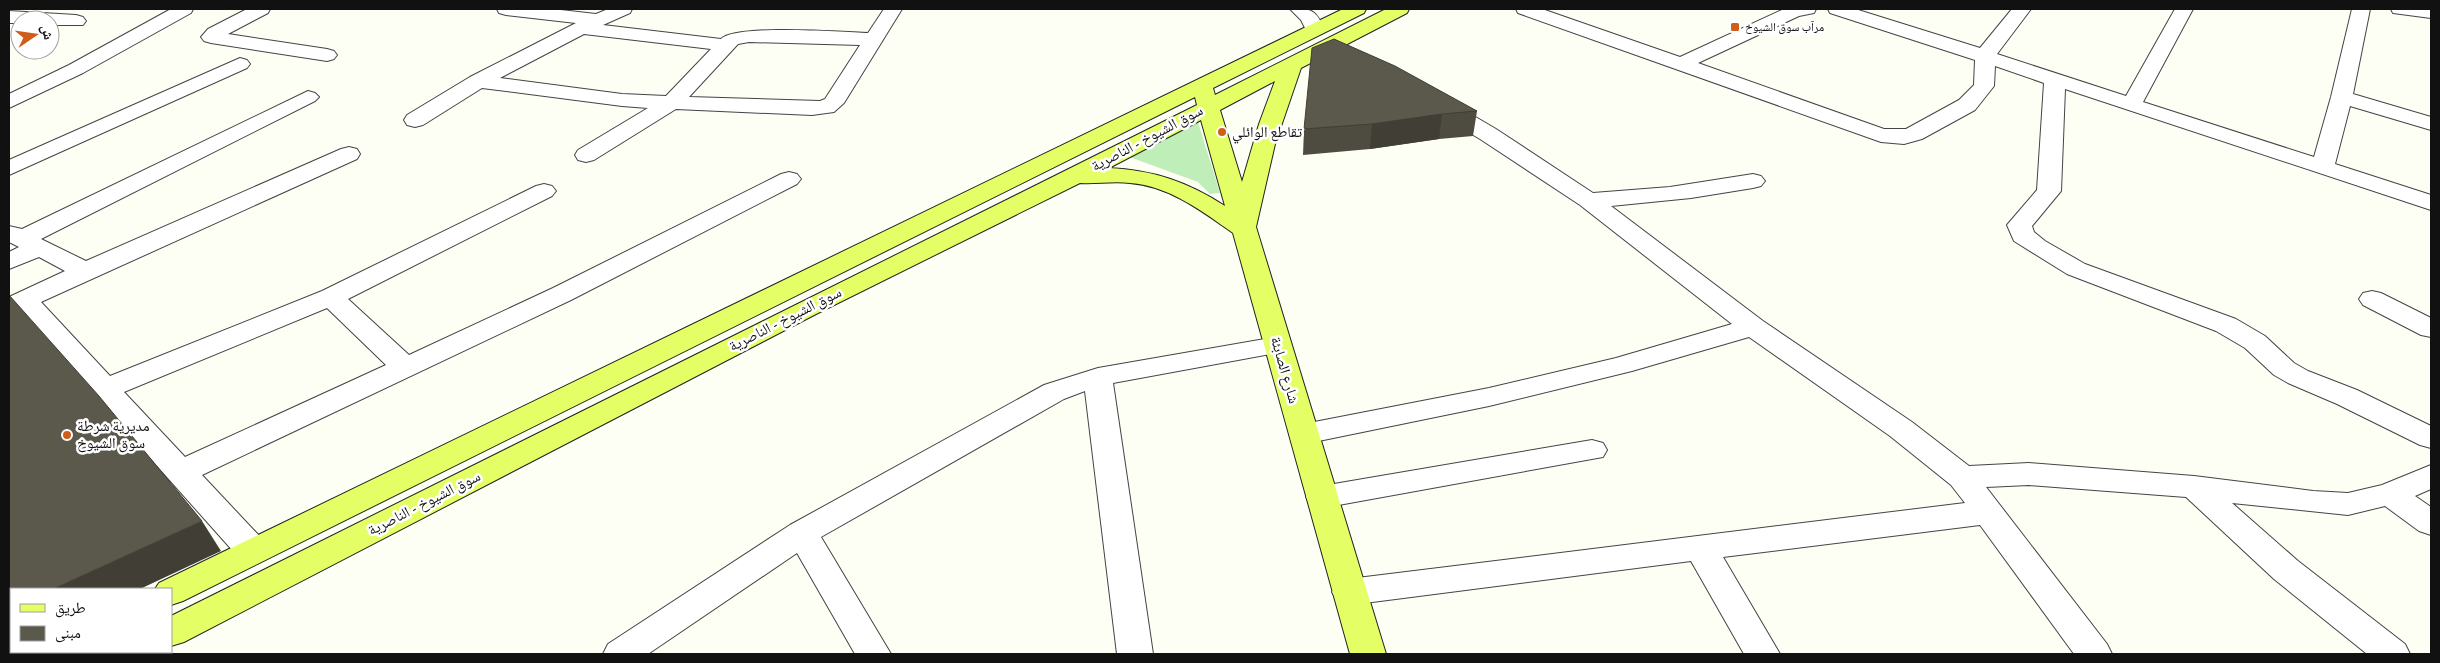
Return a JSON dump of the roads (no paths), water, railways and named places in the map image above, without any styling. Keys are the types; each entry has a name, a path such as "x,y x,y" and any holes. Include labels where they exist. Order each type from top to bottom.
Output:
{"main road":[{"name":"سوق الشيوخ - الناصرية","path":"172,631 810,306 1073,177 1204,96 1293,63 1318,39 1357,9"},
{"name":"سوق الشيوخ - الناصرية","path":"172,592 1204,96 1318,39 1400,9"},
{"path":"1073,177 1115,174 1139,176 1169,183 1194,195 1243,229 1264,137 1277,98 1293,63"},
{"name":"شارع الصابئة","path":"1204,96 1368,654"}],"street":[{"path":"9,102 19,90 76,69 184,9"},
{"path":"261,9 215,32 211,37 327,55"},
{"path":"506,9 599,20"},
{"path":"415,120 478,81 579,28 623,9"},
{"path":"478,81 585,96 671,103 812,109 826,107 833,103 893,9"},
{"path":"1299,9 1309,16 1318,39 1356,63"},
{"path":"1525,9 1683,63 1880,136 1904,137 1967,105 1984,86 1985,55 2022,9"},
{"path":"1683,63 1797,9"},
{"path":"1837,9 1985,55 2055,80 2431,203"},
{"path":"2131,105 2184,9"},
{"path":"2322,168 2342,97 2362,9"},
{"path":"2400,9 2431,12"},
{"path":"9,17 76,20"},
{"path":"579,28 724,46"},
{"path":"586,155 671,103 732,39 749,36 873,40"},
{"path":"9,168 240,64"},
{"path":"2055,80 2049,191 2019,225 2023,236 2036,246 2076,268 2226,325 2255,342 2284,369 2298,377 2347,397 2431,438"},
{"path":"1423,96 1488,134 1588,200 1753,327 1901,429 1962,477 2094,654"},
{"path":"9,261 23,240 308,97"},
{"path":"2342,97 2431,124"},
{"path":"254,551 105,389 17,303 350,154"},
{"path":"181,472 404,366 562,294 789,179"},
{"path":"1588,200 1646,198 1700,192 1753,181"},
{"path":"105,389 331,298 544,191"},
{"path":"23,240 85,272"},
{"path":"331,298 404,366"},
{"path":"2372,299 2431,329"},
{"path":"1304,434 1489,397 1622,365 1753,327"},
{"path":"622,654 802,533 1054,392 1098,377 1277,345"},
{"path":"1098,377 1114,509 1135,654"},
{"path":"1322,497 1592,450"},
{"path":"1962,477 2029,474 2194,486 2313,502 2348,504 2390,494 2431,476"},
{"path":"2194,486 2286,570 2392,654"},
{"path":"2390,494 2431,523"},
{"path":"1350,592 1989,512"},
{"path":"802,533 873,654"},
{"path":"1701,549 1762,654"}],"place":[{"name":"مرآب سوق الشيوخ","path":"1735,27"},
{"name":"تقاطع الوائلي","path":"1222,132"},
{"name":"مديرية شرطة سوق الشيوخ","path":"67,435"}]}
